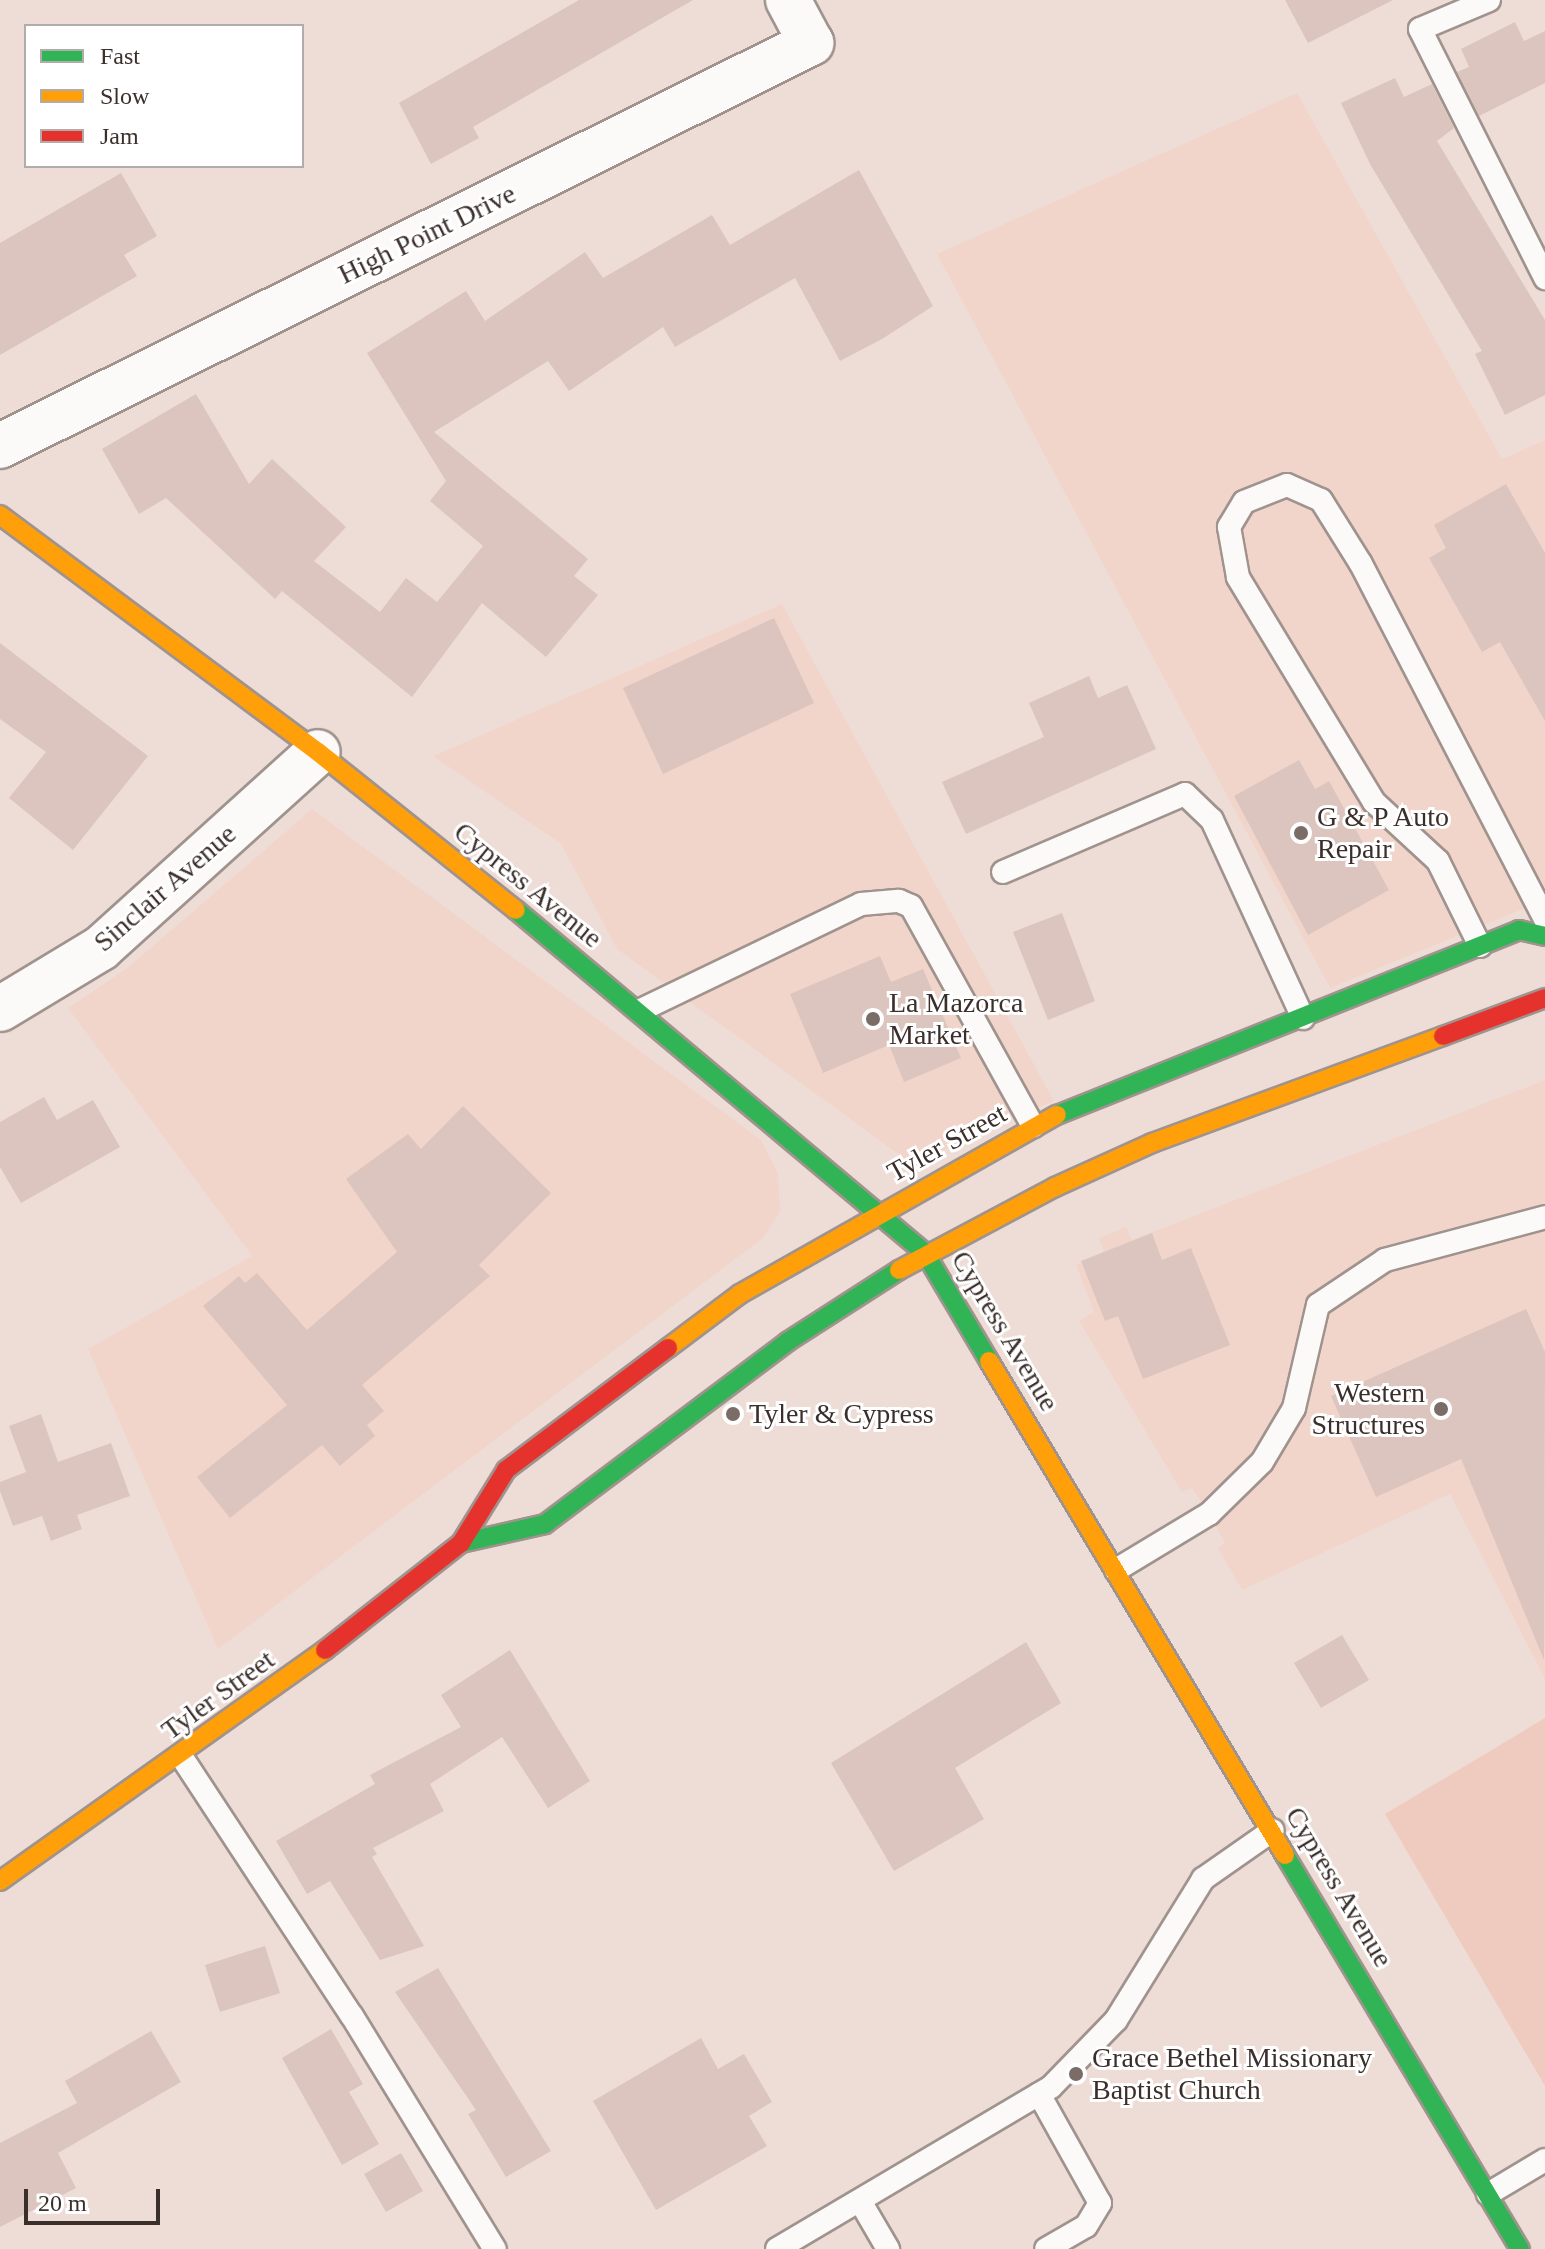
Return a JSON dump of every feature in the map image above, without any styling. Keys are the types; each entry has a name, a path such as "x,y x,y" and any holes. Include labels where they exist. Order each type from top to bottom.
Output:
{"main road":[{"name":"Cypress Avenue","path":"0,515 318,752 641,1010 925,1253 1273,1830 1520,2249"},
{"name":"Tyler Street","path":"0,1881 273,1692 461,1543 506,1470 740,1294 1033,1126 1519,930 1545,936"},
{"name":"Tyler Street","path":"461,1543 545,1524 787,1342 925,1253 1152,1143 1545,998"}],"street":[{"name":"High Point Drive","path":"0,446 811,43 788,0"},
{"name":"Sinclair Avenue","path":"0,1009 101,948 318,752"}],"lane":[{"path":"1489,0 1420,29 1545,278"},
{"path":"1480,946 1438,861 1374,802 1238,577 1229,527 1244,502 1287,485 1321,500 1361,564 1545,919"},
{"path":"1003,872 1185,794 1212,820 1303,1018"},
{"path":"641,1010 861,904 899,901 911,906 1033,1126"},
{"path":"1116,1570 1209,1514 1262,1462 1294,1408 1318,1305 1385,1260 1545,1217"},
{"path":"181,1756 352,2016 495,2249"},
{"path":"777,2249 1039,2094 1116,2020 1203,1879 1273,1830"},
{"path":"1039,2094 1100,2203 1086,2226 1046,2249"},
{"path":"1488,2194 1545,2160"},
{"path":"860,2201 888,2249"}],"shaded area":[{"path":"1297,93 1502,459 1545,440 1545,900 1330,988 937,254"},
{"path":"782,604 1054,1101 912,1164 617,949 561,844 433,756"},
{"path":"312,809 761,1140 778,1174 780,1212 763,1238 218,1649 88,1349 252,1256 68,1008 126,969"},
{"path":"1545,1080 1545,1679 1450,1494 1242,1590 1218,1548 1225,1543 1209,1514 1192,1488 1182,1492 1079,1321 1094,1312 1076,1265 1104,1252 1099,1238 1126,1227 1132,1240"},
{"path":"1545,1718 1545,2086 1385,1814"}],"building":[{"path":"579,0 693,0 473,127 479,138 431,164 399,103"},
{"path":"1285,0 1393,0 1308,43"},
{"path":"1515,22 1524,41 1545,31 1545,83 1479,116 1457,72 1469,67 1461,49"},
{"path":"1395,78 1404,97 1432,84 1454,128 1437,141 1545,320 1545,395 1505,415 1475,354 1482,351 1370,164 1341,103"},
{"path":"859,170 933,306 882,339 840,361 795,278 675,347 663,327 569,391 548,361 434,432 588,559 574,576 598,595 546,657 482,603 412,697 282,591 275,599 166,498 139,514 102,449 196,394 249,484 272,459 346,527 314,561 380,612 406,578 437,602 483,546 430,501 446,481 367,353 466,291 485,321 585,252 603,278 712,215 730,245"},
{"path":"121,173 157,236 124,255 137,276 0,355 0,243"},
{"path":"1506,484 1545,553 1545,721 1500,642 1482,652 1429,558 1446,548 1434,525"},
{"path":"774,618 814,703 663,774 623,688"},
{"path":"0,643 148,756 73,850 9,798 46,752 0,719"},
{"path":"1089,676 1098,698 1127,685 1156,749 966,834 942,782 1044,737 1029,703"},
{"path":"1299,760 1315,789 1329,781 1389,890 1308,935 1234,796"},
{"path":"1062,913 1095,1001 1048,1020 1013,932"},
{"name":"La Mazorca Market","path":"880,956 891,982 923,969 961,1058 904,1082 889,1045 823,1073 790,994"},
{"path":"44,1097 57,1120 93,1100 120,1147 21,1203 0,1167 0,1122"},
{"path":"463,1106 551,1193 479,1265 490,1276 362,1385 384,1411 367,1425 375,1436 340,1466 322,1445 230,1518 197,1477 287,1405 203,1306 239,1276 245,1283 257,1273 307,1330 397,1252 346,1179 408,1134 421,1149"},
{"path":"1152,1233 1162,1260 1191,1248 1230,1345 1143,1379 1118,1316 1105,1321 1081,1261"},
{"name":"Western Structures","path":"1526,1309 1545,1352 1544,1660 1461,1459 1376,1497 1331,1396"},
{"path":"41,1414 58,1462 111,1443 130,1496 77,1515 82,1529 51,1541 42,1516 13,1526 0,1491 0,1482 26,1472 9,1426"},
{"path":"1342,1635 1369,1680 1321,1708 1294,1663"},
{"path":"1026,1642 1061,1703 955,1768 984,1819 894,1871 831,1763"},
{"path":"510,1650 590,1781 548,1808 502,1737 430,1784 444,1811 373,1848 377,1854 372,1857 424,1946 380,1960 330,1881 307,1894 276,1841 375,1784 370,1775 461,1727 441,1695"},
{"path":"265,1946 280,1993 220,2012 205,1965"},
{"path":"438,1968 551,2151 506,2177 468,2114 476,2110 395,1992"},
{"path":"331,2029 363,2084 349,2092 379,2144 342,2165 282,2058"},
{"path":"151,2031 181,2082 58,2153 76,2188 0,2227 0,2143 77,2103 65,2081"},
{"path":"701,2038 718,2069 744,2054 772,2102 749,2116 767,2146 656,2210 593,2101"},
{"path":"401,2153 423,2191 386,2212 364,2174"}],"traffic: fast":[{"path":"516,910 925,1253 989,1361"},
{"path":"1057,1115 1519,930 1545,936"},
{"path":"461,1543 545,1524 787,1342 899,1270"},
{"path":"1285,1855 1520,2249"}],"traffic: slow":[{"path":"0,515 318,752 516,910"},
{"path":"899,1270 1055,1187 1152,1143 1443,1036"},
{"path":"668,1348 740,1294 1057,1115"},
{"path":"989,1361 1285,1855"},
{"path":"0,1881 325,1650"}],"traffic: jam":[{"path":"1443,1036 1545,998"},
{"path":"325,1650 461,1543 506,1470 668,1348"}],"place":[{"name":"G & P Auto Repair","path":"1301,833"},
{"name":"La Mazorca Market","path":"873,1019"},
{"name":"Western Structures","path":"1441,1409"},
{"name":"Tyler & Cypress","path":"733,1414"},
{"name":"Grace Bethel Missionary Baptist Church","path":"1076,2074"}]}
